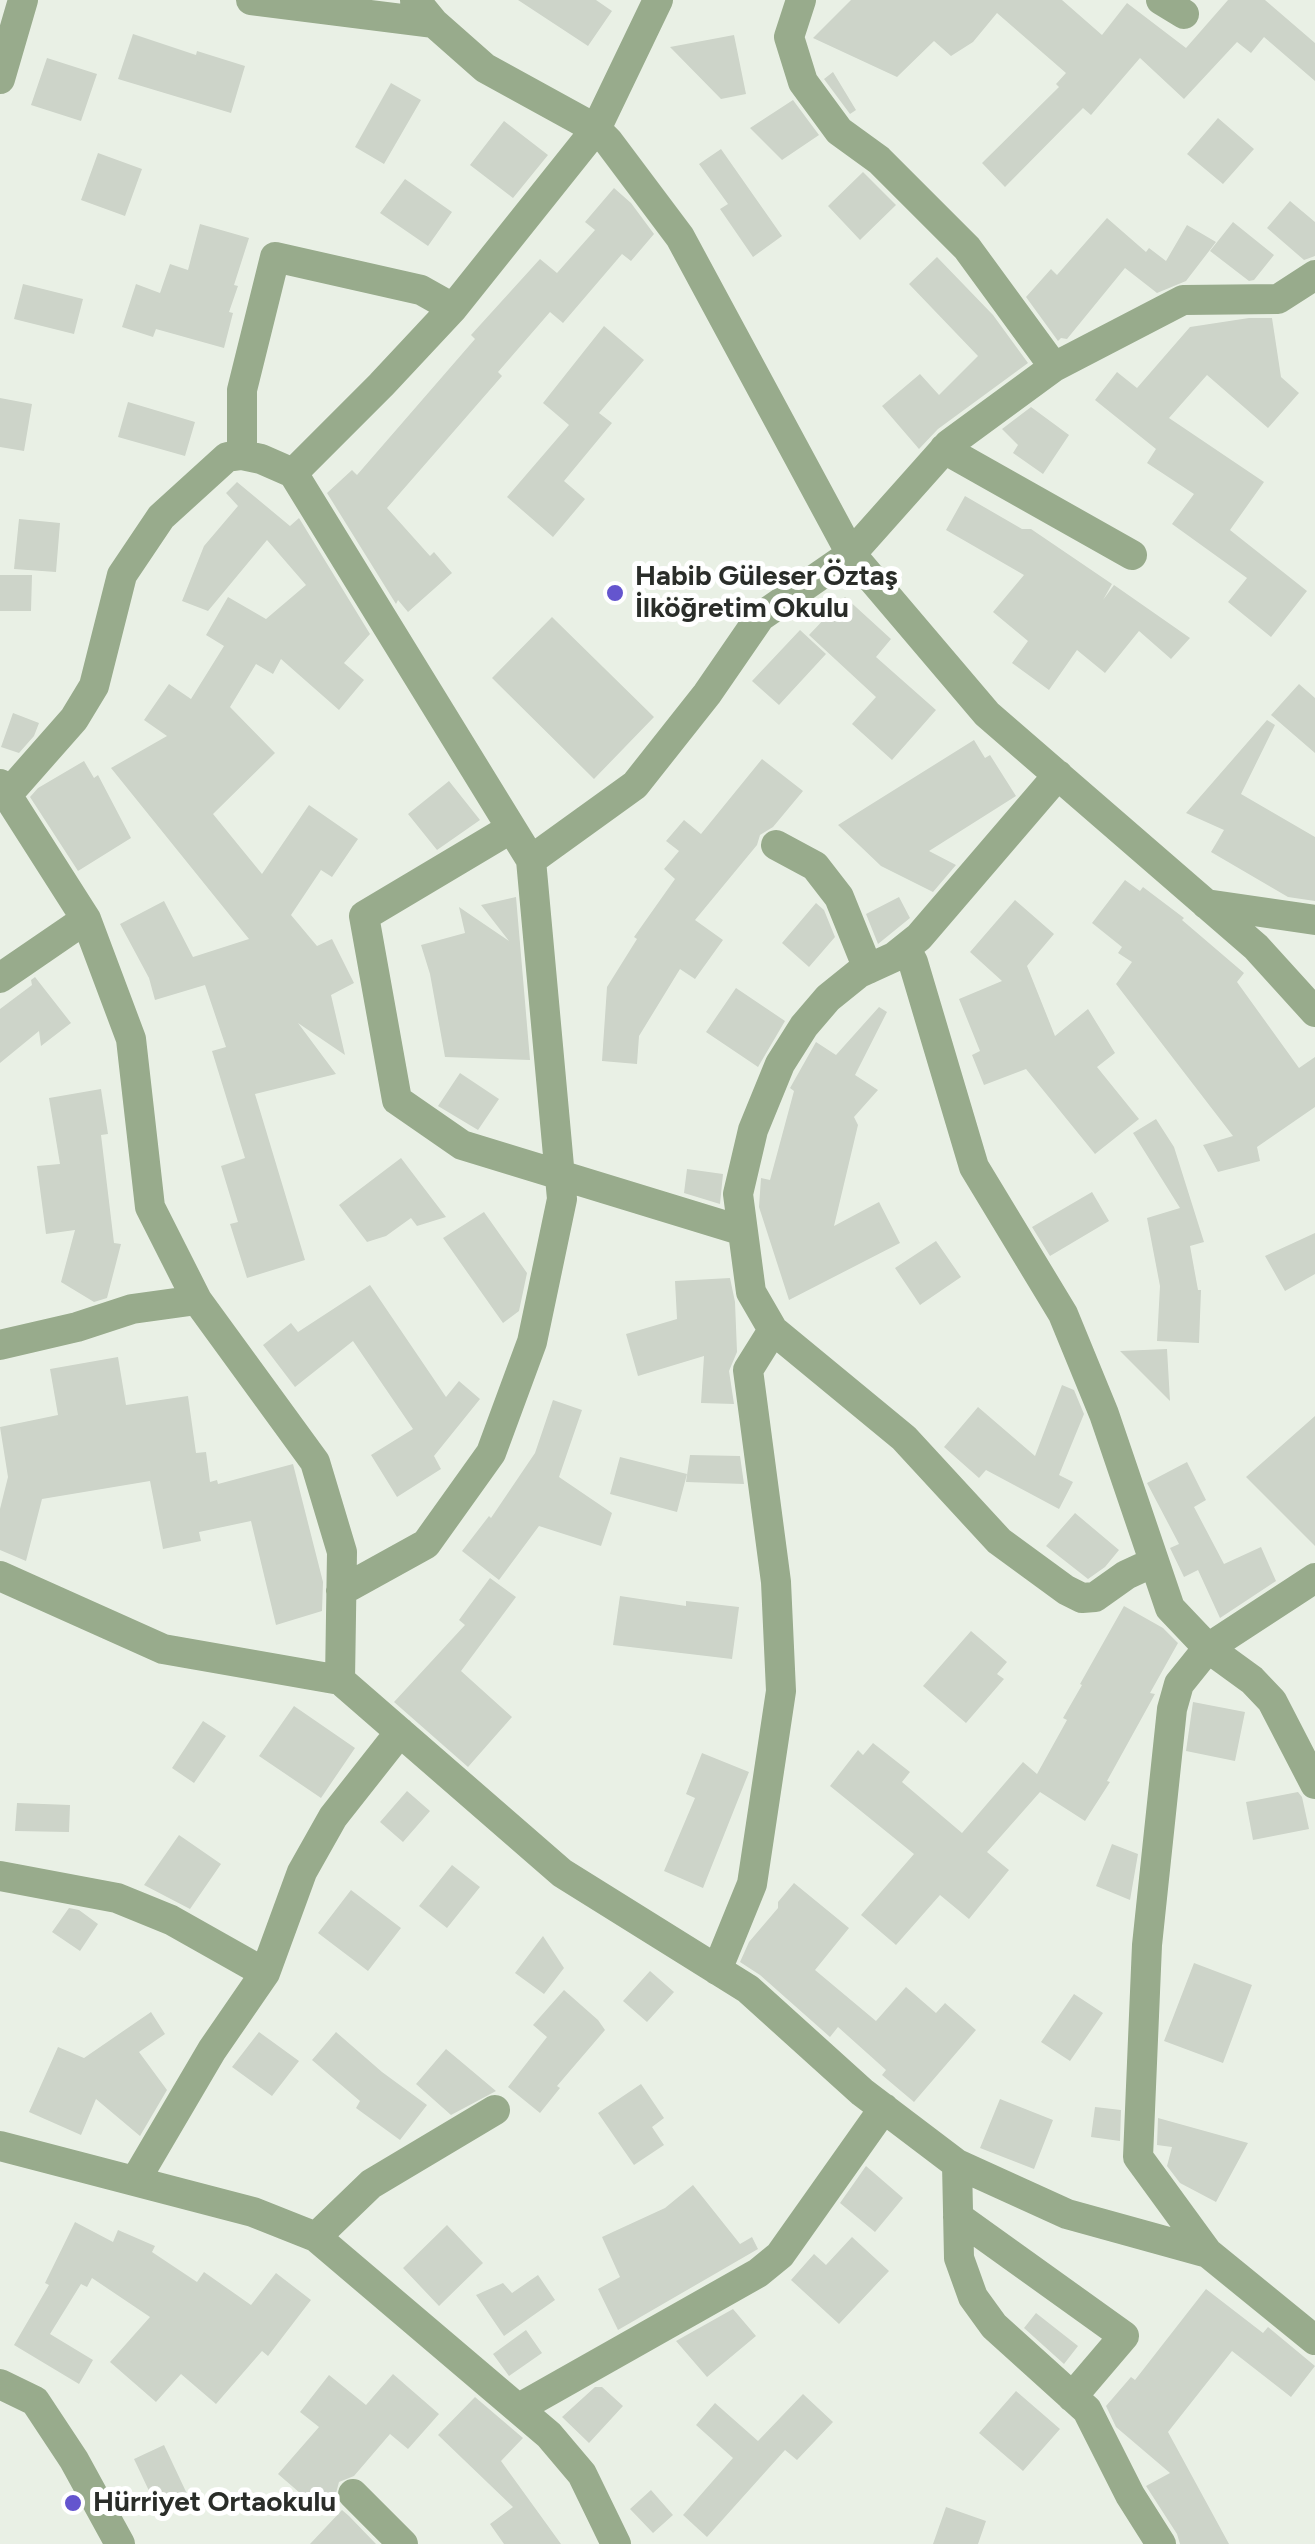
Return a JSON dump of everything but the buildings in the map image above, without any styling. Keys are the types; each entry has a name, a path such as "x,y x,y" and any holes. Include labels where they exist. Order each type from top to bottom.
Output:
{"street":[{"path":"0,79 23,0"},
{"path":"251,0 425,11 485,68 596,129 680,237 851,554 987,714 1256,947 1315,1012"},
{"path":"293,473 453,308 596,129 658,0"},
{"path":"801,0 789,37 803,82 838,132 879,160 967,248 1054,368"},
{"path":"242,455 242,390 275,257 421,290 453,308"},
{"path":"531,860 634,785 707,694 760,617 851,554 944,449 1054,368 1183,300 1278,299 1315,275"},
{"path":"944,449 1132,556"},
{"path":"340,1680 341,1591 342,1552 316,1462 197,1300 150,1206 131,1039 86,918 4,789 74,718 94,686 122,575 161,517 227,457 242,455 293,473 531,860 560,1176 562,1199 532,1342 491,1453 426,1544 341,1591"},
{"path":"1058,775 906,949 868,969 828,998 804,1026 780,1064 753,1130 738,1194 751,1292 773,1330 904,1438 999,1540 1082,1598 1094,1597 1152,1563"},
{"path":"510,829 364,916 396,1100 462,1145 743,1232"},
{"path":"776,845 815,866 839,897 868,969"},
{"path":"1206,904 1315,920"},
{"path":"0,978 86,918"},
{"path":"906,949 974,1167 1064,1314 1104,1414 1170,1608 1208,1648 1252,1680 1272,1701 1315,1784"},
{"path":"0,1346 132,1309 197,1300"},
{"path":"717,1970 752,1884 781,1691 776,1582 748,1370 773,1330"},
{"path":"0,1576 163,1650 340,1680 562,1874 748,1990 884,2108 957,2164 1067,2214 1208,2252"},
{"path":"1315,1578 1208,1648 1178,1684 1146,1944 1138,2157 1208,2252 1315,2340"},
{"path":"134,2181 212,2050 265,1973 302,1872 333,1818 400,1732"},
{"path":"0,1876 117,1898 171,1920 265,1973"},
{"path":"518,2408 758,2274 780,2255 884,2108"},
{"path":"316,2237 371,2184 495,2110"},
{"path":"0,2146 254,2212 316,2237 550,2435 582,2474 609,2542"},
{"path":"957,2164 959,2258 973,2297 994,2326 1087,2410 1130,2495 1161,2544"},
{"path":"958,2218 1124,2336 1072,2397"},
{"path":"0,2384 35,2401 74,2460 120,2544"},
{"path":"353,2494 403,2544"}],"place":[{"name":"Habib Güleser Öztaş İlköğretim Okulu","path":"615,593"},
{"name":"Hürriyet Ortaokulu","path":"73,2503"}]}
